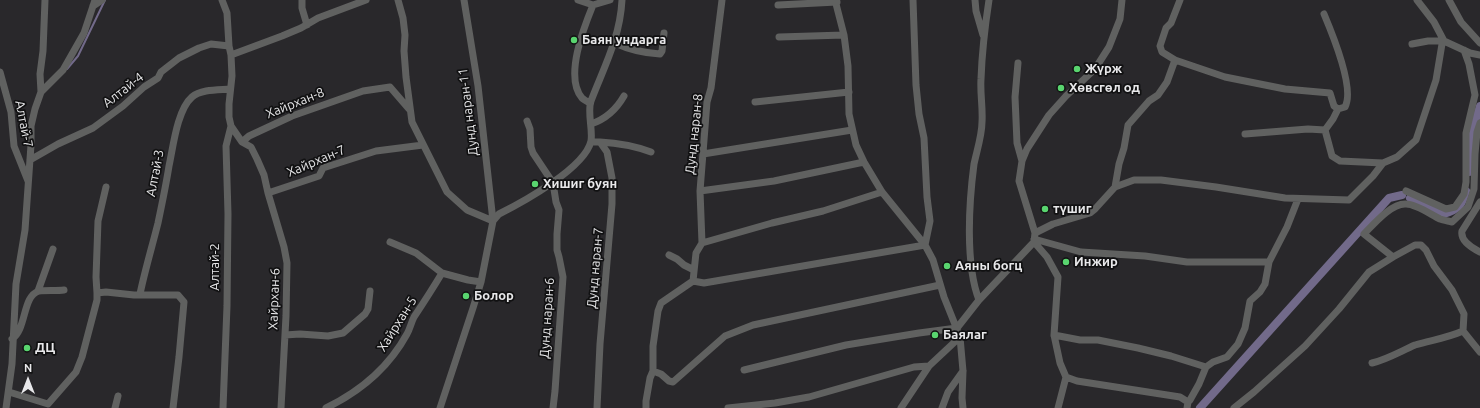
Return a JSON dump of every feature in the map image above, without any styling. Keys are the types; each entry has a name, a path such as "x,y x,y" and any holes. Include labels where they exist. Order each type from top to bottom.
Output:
{"street":[{"name":"Алтай-7","path":"41,92 40,74 43,52 45,0"},
{"name":"Алтай-7","path":"29,183 31,126 34,109 41,92 63,70 84,33 94,3 102,0"},
{"path":"222,0 226,14 231,55 232,76 228,104 231,126 242,142 251,147 264,175 268,193"},
{"path":"302,0 302,8 307,25"},
{"path":"231,55 282,36 307,25 318,18 366,0"},
{"path":"398,0 403,18 405,35 405,58 409,109 412,122 447,192 467,210 493,221"},
{"name":"Дунд наран-11","path":"464,0 478,86 493,221"},
{"path":"578,0 593,5 610,0"},
{"path":"433,408 441,406 481,282 493,221 499,214 553,182 583,155 591,142 592,124 590,103 615,43 621,16 622,0"},
{"name":"Дунд наран-8","path":"693,281 696,253 702,243 700,191 707,102 711,88 722,0"},
{"path":"913,0 918,114 924,138 926,197 930,221 925,245"},
{"path":"975,0 976,12 984,37"},
{"path":"979,300 974,288 971,270 969,214 974,167 982,123 981,81 984,37 989,0"},
{"path":"1058,408 1066,377 1060,363 1054,335 1058,277 1035,238 1019,181 1022,160 1027,149 1049,115 1066,96 1095,69 1109,47 1120,19 1122,0"},
{"path":"1180,0 1171,23 1166,28 1160,46 1162,52 1175,60 1225,77 1284,89 1330,93 1334,106 1338,109"},
{"path":"1417,0 1434,22 1444,41"},
{"path":"1448,0 1461,22 1480,43"},
{"path":"778,5 836,1 844,35 848,66 850,114 856,144 864,162 882,192 925,245 933,260 940,285 960,337 963,371 963,408"},
{"path":"590,103 582,98 576,86 575,71 581,37 593,5"},
{"path":"1324,14 1336,43 1346,85 1347,103 1345,107 1338,109 1325,130"},
{"path":"615,43 627,49 642,53 660,54 662,51 664,33"},
{"path":"779,37 844,35"},
{"path":"1412,44 1428,41 1444,41 1476,55 1480,55"},
{"path":"1325,130 1332,156 1340,161 1383,163 1397,157 1416,140 1436,80 1442,44 1444,41"},
{"name":"Алтай-4","path":"30,160 58,144 93,128 124,106 144,87 158,78 161,72 179,58 199,48 212,44 229,46"},
{"path":"1406,191 1446,209 1455,207 1464,194 1466,182 1466,133 1475,95 1469,64 1464,50"},
{"path":"744,370 846,345 957,328 979,300 1035,238 1053,224 1090,213 1115,186 1128,125 1149,101 1158,94 1167,82 1175,60"},
{"path":"1018,63 1015,97 1017,143 1022,160"},
{"name":"Алтай-7","path":"0,72 11,112 14,146 29,183"},
{"name":"Хайрхан-8","path":"242,142 249,136 292,116 363,91 390,87 409,109"},
{"name":"Алтай-3","path":"140,294 146,265 158,224 170,158 181,115 192,97 208,91 230,89"},
{"path":"756,102 849,92"},
{"path":"592,124 602,120 615,109 624,96"},
{"path":"527,121 530,129 531,147 533,153 553,182"},
{"path":"1393,257 1364,234 1377,220 1397,206 1406,204 1422,209 1441,219 1452,222 1468,207 1474,189 1475,154 1477,132 1480,123"},
{"name":"Алтай-2","path":"223,408 227,306 228,214 226,146 231,126"},
{"path":"1245,134 1308,129 1325,130"},
{"path":"703,154 852,130"},
{"path":"591,142 615,143 638,147 651,152"},
{"name":"Дунд наран-7","path":"597,408 600,344 612,204 612,178 606,152 600,142"},
{"name":"Хайрхан-7","path":"268,193 319,176 323,168 360,155 423,144"},
{"path":"700,191 774,181 864,162"},
{"path":"1115,186 1134,180 1161,180 1216,186 1262,195 1298,199 1349,200 1373,176 1383,163"},
{"name":"Дунд наран-6","path":"553,182 556,202 559,210 557,250 563,277 553,408"},
{"path":"6,408 9,392 16,284 25,230 29,183"},
{"path":"9,392 48,404 76,372 82,357 97,300 96,278 98,220 106,187"},
{"path":"702,243 772,223 823,211 882,192"},
{"name":"Хайрхан-6","path":"268,193 284,247 287,263 281,408"},
{"path":"1066,377 1077,381 1180,396 1187,405 1206,367 1213,362 1227,357 1238,344 1245,328 1250,301 1260,292 1265,284 1269,262 1287,227 1298,199"},
{"path":"1480,202 1461,235 1463,240 1480,252"},
{"path":"1035,238 1082,252 1145,256 1187,262 1269,262"},
{"path":"390,242 416,253 442,272 481,282"},
{"path":"646,408 650,378 653,371 653,346 658,311 661,303 693,281 704,283 925,245"},
{"path":"1234,408 1305,346 1339,309 1369,272 1415,245 1421,245 1426,250 1434,266 1452,290 1464,314 1463,331 1480,352"},
{"path":"12,339 17,336 21,328 29,300 38,292 53,249"},
{"path":"669,255 677,259 684,266 694,270"},
{"name":"Хайрхан-5","path":"326,408 340,401 359,388 385,365 408,334 414,318 432,291 442,272"},
{"path":"653,371 661,374 669,381 673,382 725,336 753,325 940,285"},
{"path":"38,292 64,290"},
{"path":"285,335 300,334 328,336 343,333 365,314 368,309 370,291"},
{"path":"97,293 106,292 178,295 184,302 173,408"},
{"path":"1372,363 1386,359 1429,341 1449,337 1463,331"},
{"path":"1054,335 1080,340 1098,340 1138,348 1206,367"},
{"path":"901,408 929,366 960,337"},
{"path":"728,408 776,404 809,397 914,367 929,366"},
{"path":"942,408 948,392 963,371"},
{"path":"115,408 118,396"}],"waterway":[{"path":"67,69 78,56 105,0"},
{"path":"1469,172 1471,134 1480,106"},
{"path":"1410,198 1444,214 1461,204 1466,191"},
{"path":"1200,408 1389,198 1402,195"}],"place":[{"name":"Баян ундарга","path":"574,40"},
{"name":"Жүрж","path":"1077,69"},
{"name":"Хөвсгөл од","path":"1061,88"},
{"name":"Хишиг буян","path":"535,184"},
{"name":"түшиг","path":"1045,209"},
{"name":"Инжир","path":"1066,262"},
{"name":"Аяны богц","path":"947,266"},
{"name":"Болор","path":"466,296"},
{"name":"Баялаг","path":"935,335"},
{"name":"ДЦ","path":"27,348"}]}
